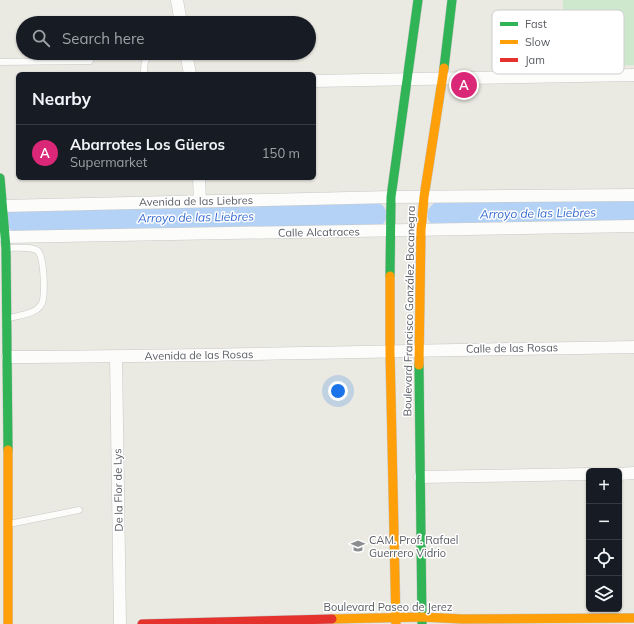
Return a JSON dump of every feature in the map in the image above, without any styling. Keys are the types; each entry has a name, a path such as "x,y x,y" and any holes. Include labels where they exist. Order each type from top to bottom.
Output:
{"main road":[{"name":"Boulevard Francisco González Bocanegra","path":"396,621 390,352 391,197 418,0"},
{"name":"Boulevard Francisco González Bocanegra","path":"422,620 419,351 420,230 443,79 452,0"},
{"path":"0,178 5,242 8,357 8,624"},
{"name":"Boulevard Paseo de Jerez","path":"142,624 634,618"}],"street":[{"path":"177,0 180,16"},
{"path":"187,60 190,72"},
{"path":"316,81 634,75"},
{"path":"199,180 200,201"},
{"name":"Avenida de las Liebres","path":"2,206 391,197 634,195"},
{"name":"Calle Alcatraces","path":"5,242 390,230 634,226"},
{"name":"Calle de las Rosas","path":"390,352 634,347"},
{"name":"Avenida de las Rosas","path":"8,357 116,357 390,352"},
{"name":"De la Flor de Lys","path":"116,357 120,624"},
{"path":"622,474 634,473"},
{"path":"420,477 586,474"}],"lane":[{"path":"144,72 146,60"},
{"path":"0,62 90,61"},
{"path":"5,242 37,251 41,256 44,298 42,305 37,310 7,318"},
{"path":"8,524 79,510"}],"green space":[{"path":"563,0 634,0 634,65 624,65 624,10 563,10"}],"waterway":[{"name":"Arroyo de las Liebres","path":"441,215 634,212"},
{"name":"Arroyo de las Liebres","path":"19,219 373,215"}],"traffic: fast":[{"path":"390,276 391,197 418,0"},
{"path":"444,68 452,0"},
{"path":"0,178 6,248 8,450"},
{"path":"419,365 422,624"}],"traffic: slow":[{"path":"419,365 421,230 424,197 444,68"},
{"path":"390,276 390,352 396,624"},
{"path":"8,450 8,624"},
{"path":"332,619 422,617 462,619 634,618"}],"traffic: jam":[{"path":"142,624 332,619"}],"place":[{"name":"Abarrotes Los Güeros","path":"464,85"},
{"name":"CAM. Prof. Rafael Guerrero Vidrio","path":"358,546"}]}
